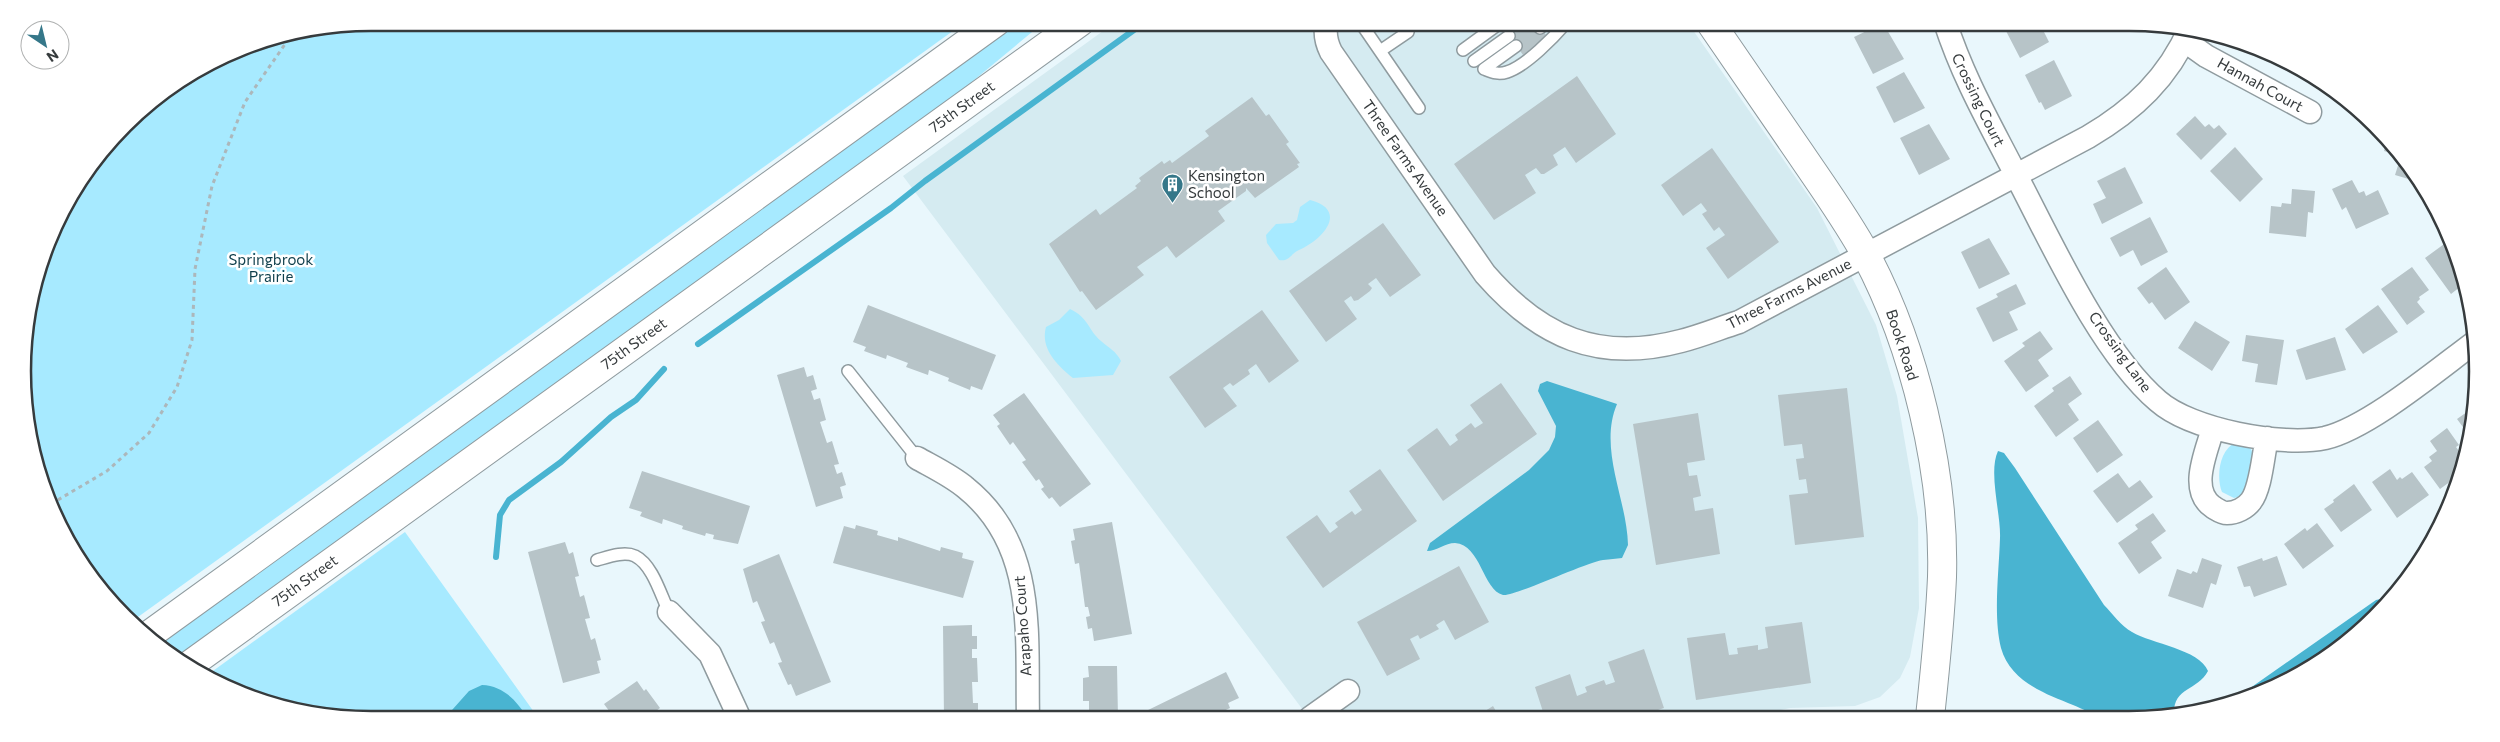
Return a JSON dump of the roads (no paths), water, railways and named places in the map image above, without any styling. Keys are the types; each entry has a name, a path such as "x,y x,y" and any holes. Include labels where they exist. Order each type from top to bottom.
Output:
{"main road":[{"path":"153,632 984,31"},
{"name":"75th Street","path":"195,661 1068,31"},
{"name":"Book Road","path":"1716,31 1837,206 1866,255 1901,332 1932,453 1940,528 1942,575 1931,711"}],"street":[{"name":"Three Farms Avenue","path":"1326,31 1331,52 1486,274 1522,311 1568,338 1593,346 1621,348 1651,348 1682,341 1739,322 2088,137 2126,113 2161,79 2186,36"},
{"name":"Crossing Court","path":"1948,31 1965,78 2017,175"},
{"name":"Hannah Court","path":"2189,37 2206,56 2310,112"},
{"name":"Crossing Lane","path":"2017,175 2084,302 2128,368 2159,402 2179,415 2213,428 2267,438 2293,440 2324,438 2341,433 2380,410 2468,347"},
{"path":"2213,428 2201,473 2200,486 2208,503 2224,513 2235,512 2250,502 2255,492 2267,438"},
{"name":"Arapaho Court","path":"917,458 966,488 987,509 1003,530 1012,548 1021,573 1025,603 1028,711"},
{"path":"669,612 710,654 736,711"},
{"path":"1320,711 1348,691"}],"lane":[{"path":"1366,31 1419,108"},
{"path":"1463,50 1489,31"},
{"path":"1516,46 1484,69 1496,74 1507,72 1552,40 1560,31"},
{"path":"1380,51 1408,32"},
{"path":"1474,61 1509,36"},
{"path":"848,371 917,458"},
{"path":"597,560 619,555 634,556 647,567 669,612"}],"waterway":[{"path":"698,344 891,208 925,181 1133,31"},
{"path":"496,557 500,515 509,500 561,462 611,417 636,400 664,369"}],"place":[{"name":"Kensington School","path":"1172,204"}],"park label":[{"name":"Springbrook Prairie","path":"271,268"}]}
